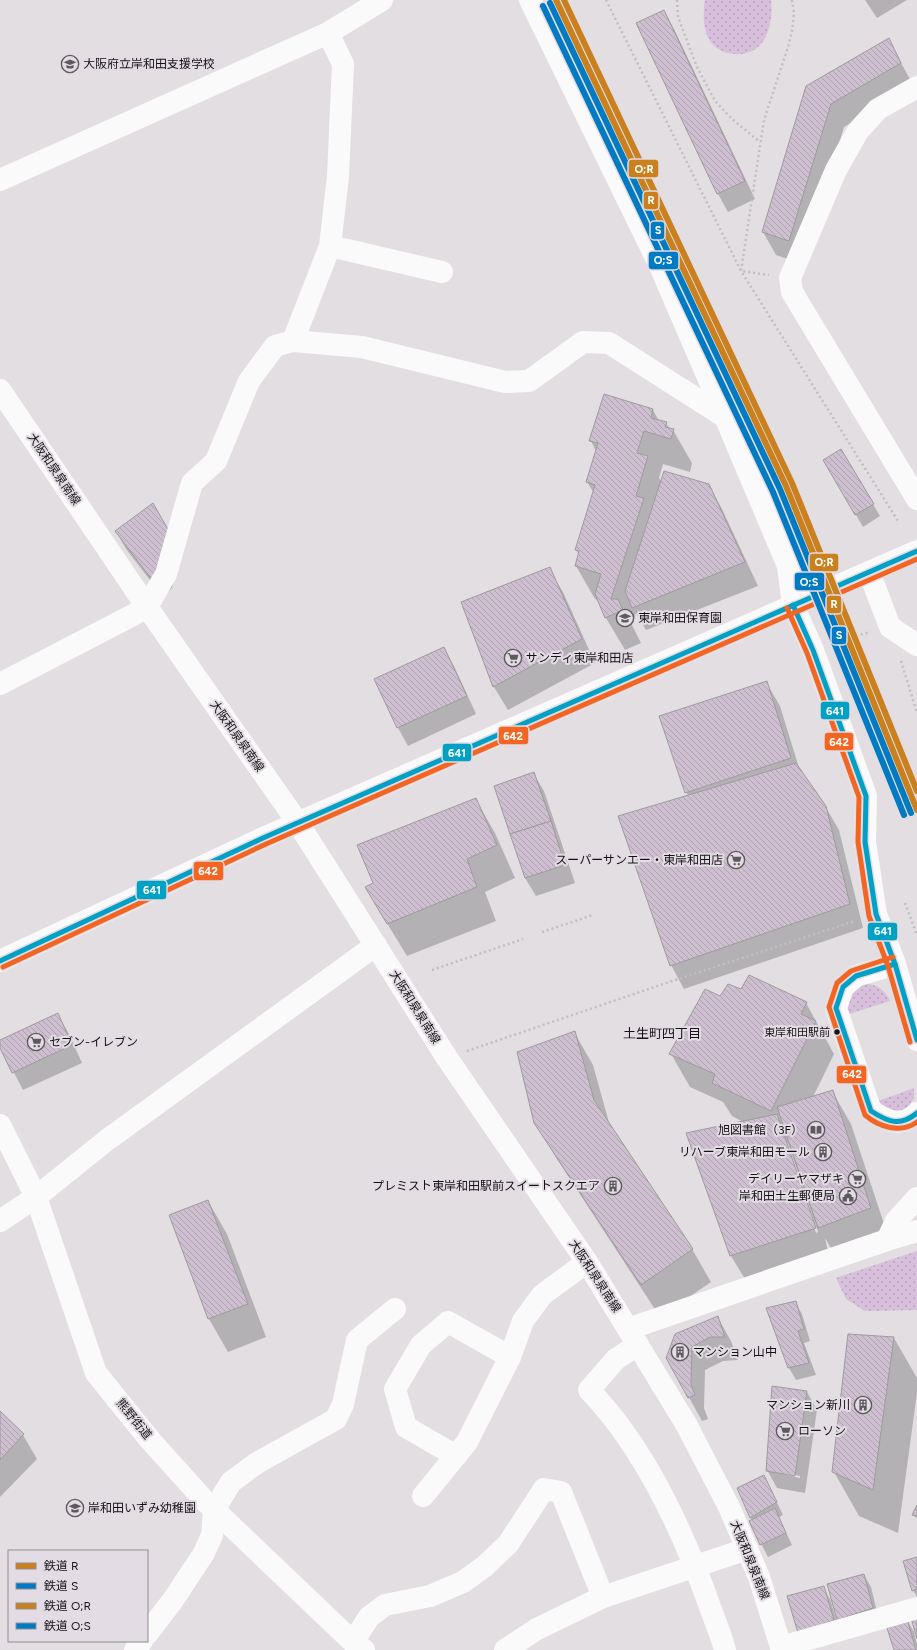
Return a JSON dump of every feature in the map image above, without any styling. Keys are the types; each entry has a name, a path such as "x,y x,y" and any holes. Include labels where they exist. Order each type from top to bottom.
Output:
{"street":[{"path":"0,180 328,33 382,0"},
{"path":"530,0 659,264 788,566 793,605 813,650 866,796 865,842 876,914 895,964 917,1040"},
{"path":"293,341 330,246 338,176 343,64 328,33"},
{"path":"917,87 878,109 858,131 836,170 790,278 792,292 917,499"},
{"path":"330,246 442,272"},
{"path":"0,684 134,615 147,606 166,574 192,483 216,461 249,381 275,346 293,341 362,347 505,382 529,381 583,342 609,343 725,417"},
{"name":"大阪和泉泉南線","path":"0,390 147,606 298,823 447,1058 587,1262 675,1405 706,1463 728,1507 759,1577 782,1648"},
{"path":"0,960 298,823 917,551"},
{"path":"870,572 890,627 917,645"},
{"path":"0,1221 36,1197 107,1140 376,945"},
{"path":"895,964 856,976 843,987 836,1008 871,1111 884,1120 898,1122 912,1117 917,1113"},
{"name":"熊野街道","path":"0,1125 36,1197 96,1373 150,1440 214,1510 359,1646"},
{"path":"886,1240 896,1220 917,1198"},
{"path":"725,1650 696,1567 661,1492 628,1438 603,1404 589,1390 633,1337 886,1240 917,1231"},
{"path":"423,1496 467,1442 510,1357 524,1321 542,1295 587,1262"},
{"path":"148,1633 173,1600 204,1552 212,1535 214,1510 231,1482 257,1463 336,1419 343,1404 357,1340 395,1310"},
{"path":"456,1456 406,1427 395,1389 421,1345 448,1322 510,1357"},
{"path":"359,1646 369,1617 385,1605 430,1596 463,1582 485,1566 508,1544 544,1489 561,1492 603,1597"},
{"path":"505,1650 537,1629 603,1597 747,1549"},
{"path":"782,1648 917,1608"},
{"path":"135,1650 141,1642"}],"path":[{"path":"606,0 741,271 898,522"},
{"path":"677,0 678,17 697,67 715,100 732,119 760,142"},
{"path":"741,271 764,120 792,31 794,12 792,0"},
{"path":"741,271 790,278"},
{"path":"828,644 890,627 917,713"},
{"path":"905,903 917,935"},
{"path":"447,1058 672,981 876,914"},
{"path":"542,932 593,915"},
{"path":"432,970 523,939"}],"shaded area":[{"path":"705,0 771,0 772,12 770,25 762,43 753,50 741,54 725,52 717,48 711,43 705,28"},
{"path":"864,984 880,988 890,1001 849,1014 847,1008 854,990"},
{"path":"914,1088 914,1098 906,1110 894,1113 878,1101"},
{"path":"917,1251 917,1310 865,1311 846,1299 836,1278"}],"building":[{"path":"664,10 745,181 717,194 636,23"},
{"path":"889,38 901,63 831,104 789,241 762,232 806,86"},
{"path":"604,394 653,409 651,418 667,422 665,427 674,429 671,439 644,431 637,453 648,456 636,496 644,498 611,599 618,599 623,610 605,618 595,594 601,574 575,566 579,551 575,550 595,485 586,482 598,443 589,441"},
{"path":"841,449 874,504 855,515 823,460"},
{"path":"664,471 709,484 745,562 632,608 625,591"},
{"path":"153,503 170,533 152,580 115,531"},
{"path":"550,567 582,639 493,687 461,602"},
{"path":"444,647 467,696 397,728 374,679"},
{"path":"767,681 791,758 685,793 659,716"},
{"name":"スーパーサンエー・東岸和田店","path":"796,763 826,806 850,904 670,966 618,816"},
{"path":"534,772 551,821 510,834 494,786"},
{"path":"476,798 497,845 467,859 477,887 387,924 365,887 373,883 357,845"},
{"path":"551,821 565,865 525,878 510,834"},
{"path":"749,975 807,1002 801,1014 816,1021 771,1111 712,1083 715,1074 669,1054 705,989 720,996 728,984 741,989"},
{"name":"セブン-イレブン","path":"58,1013 72,1045 12,1073 0,1048 0,1040"},
{"name":"プレミスト東岸和田駅前スイートスクエア","path":"575,1031 594,1100 693,1249 641,1285 534,1123 517,1052"},
{"name":"リハーブ東岸和田モール","path":"833,1090 871,1208 818,1228 777,1107"},
{"path":"777,1114 816,1228 730,1256 686,1133"},
{"path":"208,1200 248,1304 208,1319 169,1215"},
{"path":"796,1301 804,1329 798,1331 809,1363 788,1368 766,1308"},
{"name":"マンション山中","path":"718,1316 725,1337 710,1337 692,1347 691,1384 695,1395 688,1398 666,1358 675,1334"},
{"name":"マンション新川","path":"848,1334 894,1337 873,1490 832,1472"},
{"name":"ローソン","path":"772,1386 807,1391 795,1476 766,1471"},
{"path":"0,1411 24,1434 0,1460"},
{"path":"764,1475 777,1502 750,1518 737,1488"},
{"path":"917,1505 917,1517 912,1515"},
{"path":"775,1508 786,1533 760,1545 749,1521"},
{"path":"917,1557 917,1589 912,1591 903,1561"},
{"path":"864,1574 873,1608 837,1620 827,1584"},
{"path":"824,1586 834,1620 798,1633 787,1596"},
{"path":"917,1617 917,1639 911,1618"},
{"path":"907,1619 916,1650 894,1650 886,1625"}],"rail line":[{"name":"R","path":"556,0 786,486 917,810"},
{"name":"O;R","path":"564,0 792,483 917,791"},
{"name":"S","path":"550,3 780,489 911,813"},
{"name":"O;S","path":"543,6 773,492 904,815"}],"transit line":[{"name":"641","path":"0,961 263,838 917,551"},
{"name":"642","path":"3,967 266,844 917,559"},
{"name":"641","path":"793,605 813,650 866,796 865,842 876,914 895,964 917,1040"},
{"name":"642","path":"787,608 807,653 859,797 858,842 869,916 888,966 910,1042"},
{"name":"642","path":"893,957 851,971 837,983 829,1007 865,1115 877,1123 890,1128 904,1128 917,1122"},
{"name":"641","path":"895,964 856,976 843,987 836,1008 871,1111 883,1118 894,1121 905,1120 917,1113"}],"place":[{"name":"大阪府立岸和田支援学校","path":"70,64"},
{"name":"東岸和田保育園","path":"625,618"},
{"name":"サンディ東岸和田店","path":"513,658"},
{"name":"スーパーサンエー・東岸和田店","path":"736,860"},
{"name":"東岸和田駅前","path":"837,1032"},
{"name":"セブン-イレブン","path":"36,1042"},
{"name":"旭図書館（3F）","path":"816,1130"},
{"name":"リハーブ東岸和田モール","path":"823,1152"},
{"name":"デイリーヤマザキ","path":"857,1179"},
{"name":"プレミスト東岸和田駅前スイートスクエア","path":"613,1186"},
{"name":"岸和田土生郵便局","path":"848,1196"},
{"name":"マンション山中","path":"680,1352"},
{"name":"マンション新川","path":"863,1405"},
{"name":"ローソン","path":"785,1431"},
{"name":"岸和田いずみ幼稚園","path":"75,1508"}],"district":[{"name":"土生町四丁目","path":"662,1033"}]}
